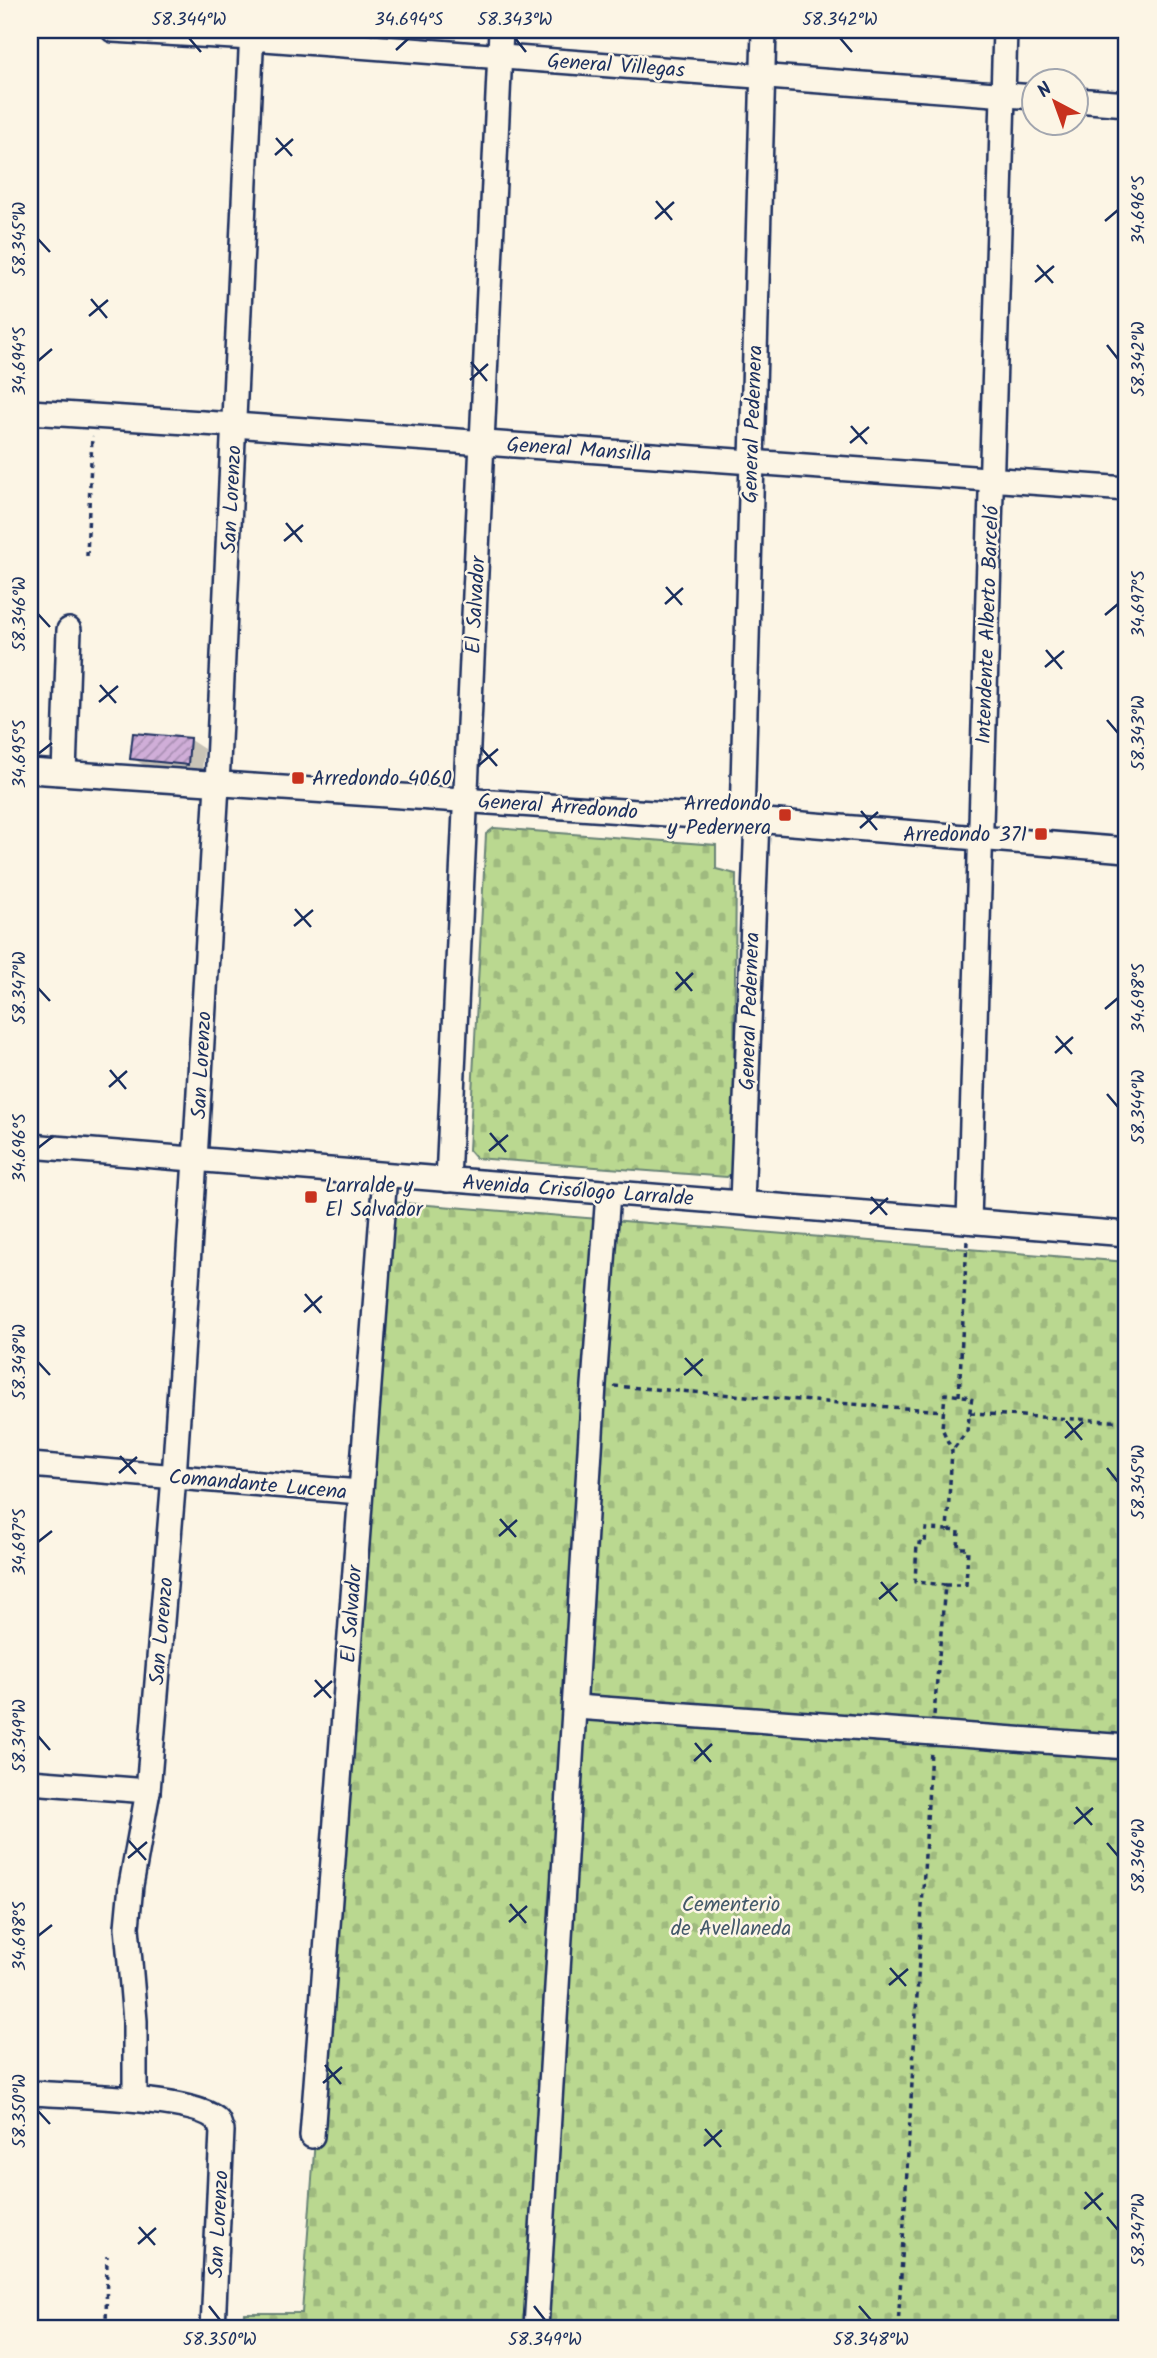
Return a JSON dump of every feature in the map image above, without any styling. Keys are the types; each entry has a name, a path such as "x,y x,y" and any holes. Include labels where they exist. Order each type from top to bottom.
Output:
{"street":[{"name":"General Villegas","path":"113,30 252,34 500,57 1020,96"},
{"name":"El Salvador","path":"448,1180 501,30"},
{"name":"General Pedernera","path":"742,1202 749,819 751,461 764,30"},
{"name":"Intendente Alberto Barceló","path":"969,1221 1005,30"},
{"name":"San Lorenzo","path":"213,2328 222,2131 217,2120 207,2114 135,2098 135,2021 127,1927 131,1885 148,1791 174,1477 195,1160 217,785 252,34"},
{"path":"1090,101 1127,104"},
{"name":"General Mansilla","path":"30,412 1127,489"},
{"path":"64,774 69,629"},
{"name":"General Arredondo","path":"30,771 749,819 1127,850"},
{"name":"Avenida Crisólogo Larralde","path":"30,1146 1127,1234"},
{"name":"El Salvador","path":"312,2136 385,1175"},
{"path":"536,2328 608,1194"},
{"name":"Comandante Lucena","path":"30,1465 360,1492"},
{"path":"576,1707 1127,1747"},
{"path":"30,1782 148,1791"},
{"path":"30,2093 135,2098"}],"path":[{"path":"87,556 93,416"},
{"path":"959,1396 969,1221"},
{"path":"594,1385 944,1411"},
{"path":"947,1530 952,1451 942,1428 945,1394 972,1397 967,1431 952,1451"},
{"path":"970,1413 1127,1423"},
{"path":"926,1529 947,1530 959,1531 958,1548 968,1548 966,1585 915,1582 917,1543 925,1544 926,1529"},
{"path":"898,2328 932,1732 945,1585"},
{"path":"106,2328 107,2256"}],"green space":[{"path":"494,828 716,845 716,869 736,874 733,1172 727,1177 476,1158 469,1150 486,834"},
{"name":"Cementerio de Avellaneda","path":"391,1202 1127,1262 1127,2328 244,2328 245,2313 302,2313"}],"building":[{"path":"133,733 190,738 188,765 130,759"}],"place":[{"name":"Arredondo 4060","path":"298,778"},
{"name":"Arredondo y Pedernera","path":"785,815"},
{"name":"Arredondo 371","path":"1041,834"},
{"name":"Larralde y El Salvador","path":"311,1197"}]}
